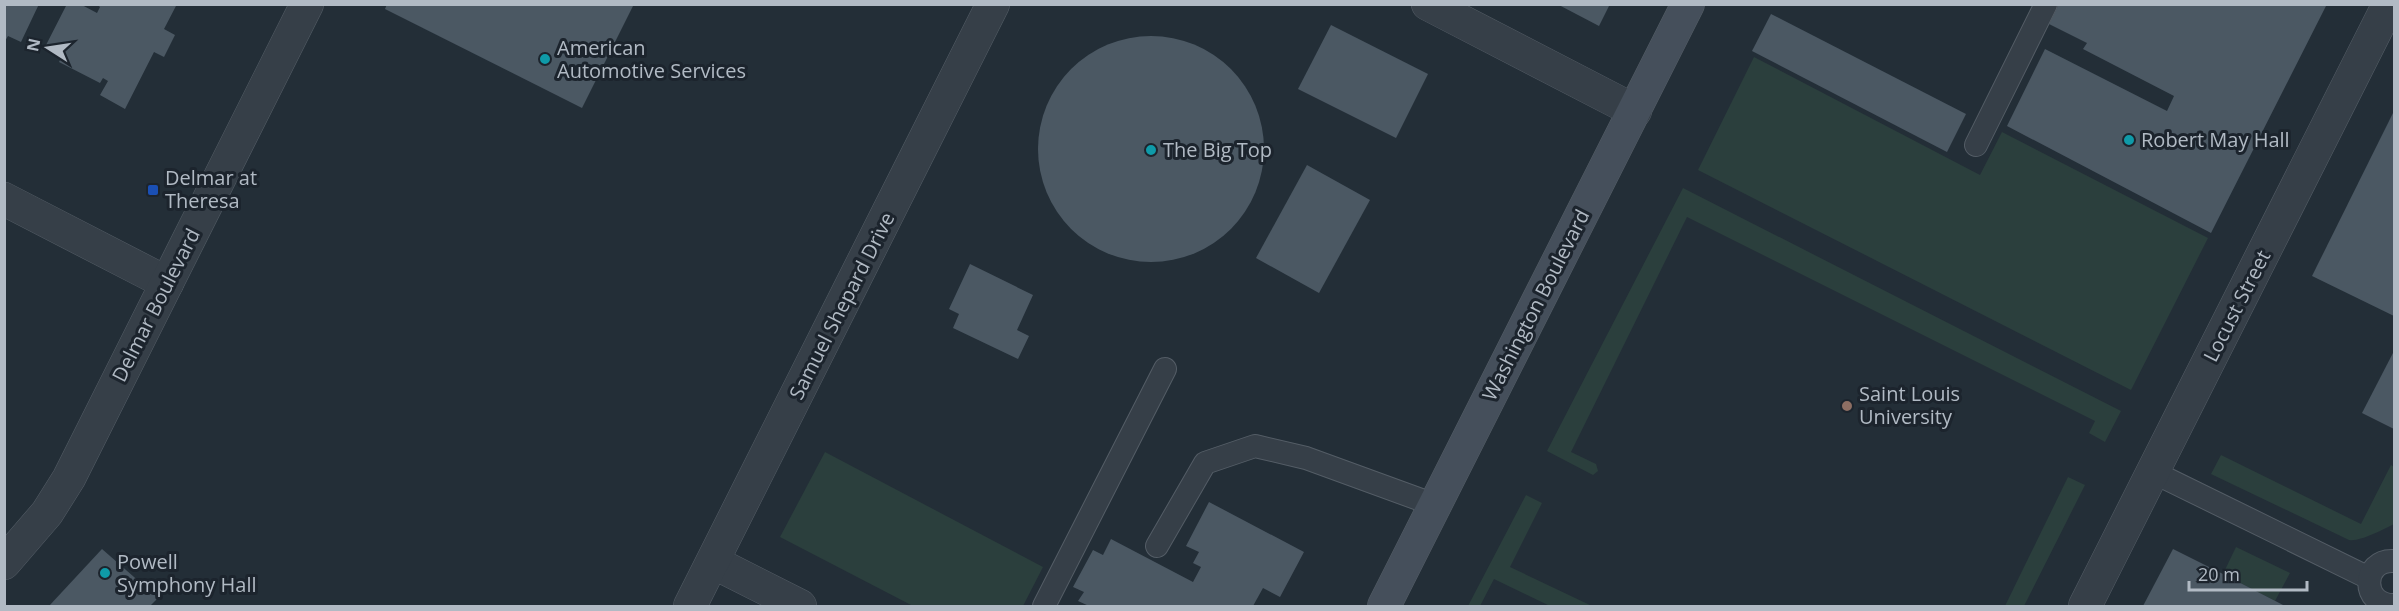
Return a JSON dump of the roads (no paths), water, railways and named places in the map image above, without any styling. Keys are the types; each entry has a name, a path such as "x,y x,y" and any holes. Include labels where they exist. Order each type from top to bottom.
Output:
{"main road":[{"name":"Washington Boulevard","path":"1384,606 1688,4"}],"street":[{"name":"Delmar Boulevard","path":"4,563 47,513 69,478 307,4"},
{"name":"Samuel Shepard Drive","path":"690,606 993,4"},
{"path":"1428,4 1635,111"},
{"name":"Locust Street","path":"2085,606 2389,4"},
{"path":"4,199 167,283"},
{"path":"713,562 800,606"}],"lane":[{"path":"1976,145 2046,4"},
{"path":"1044,606 1165,369"},
{"path":"1157,546 1205,463 1255,446 1306,458 1436,505"},
{"path":"2153,472 2369,578"},
{"path":"2394,561 2384,561 2378,565 2369,578 2369,585 2375,597 2386,604 2394,604"}],"place":[{"name":"American Automotive Services","path":"545,59"},
{"name":"Robert May Hall","path":"2129,140"},
{"name":"The Big Top","path":"1151,150"},
{"name":"Delmar at Theresa","path":"153,190"},
{"name":"Saint Louis University","path":"1847,406"},
{"name":"Powell Symphony Hall","path":"105,573"}]}
